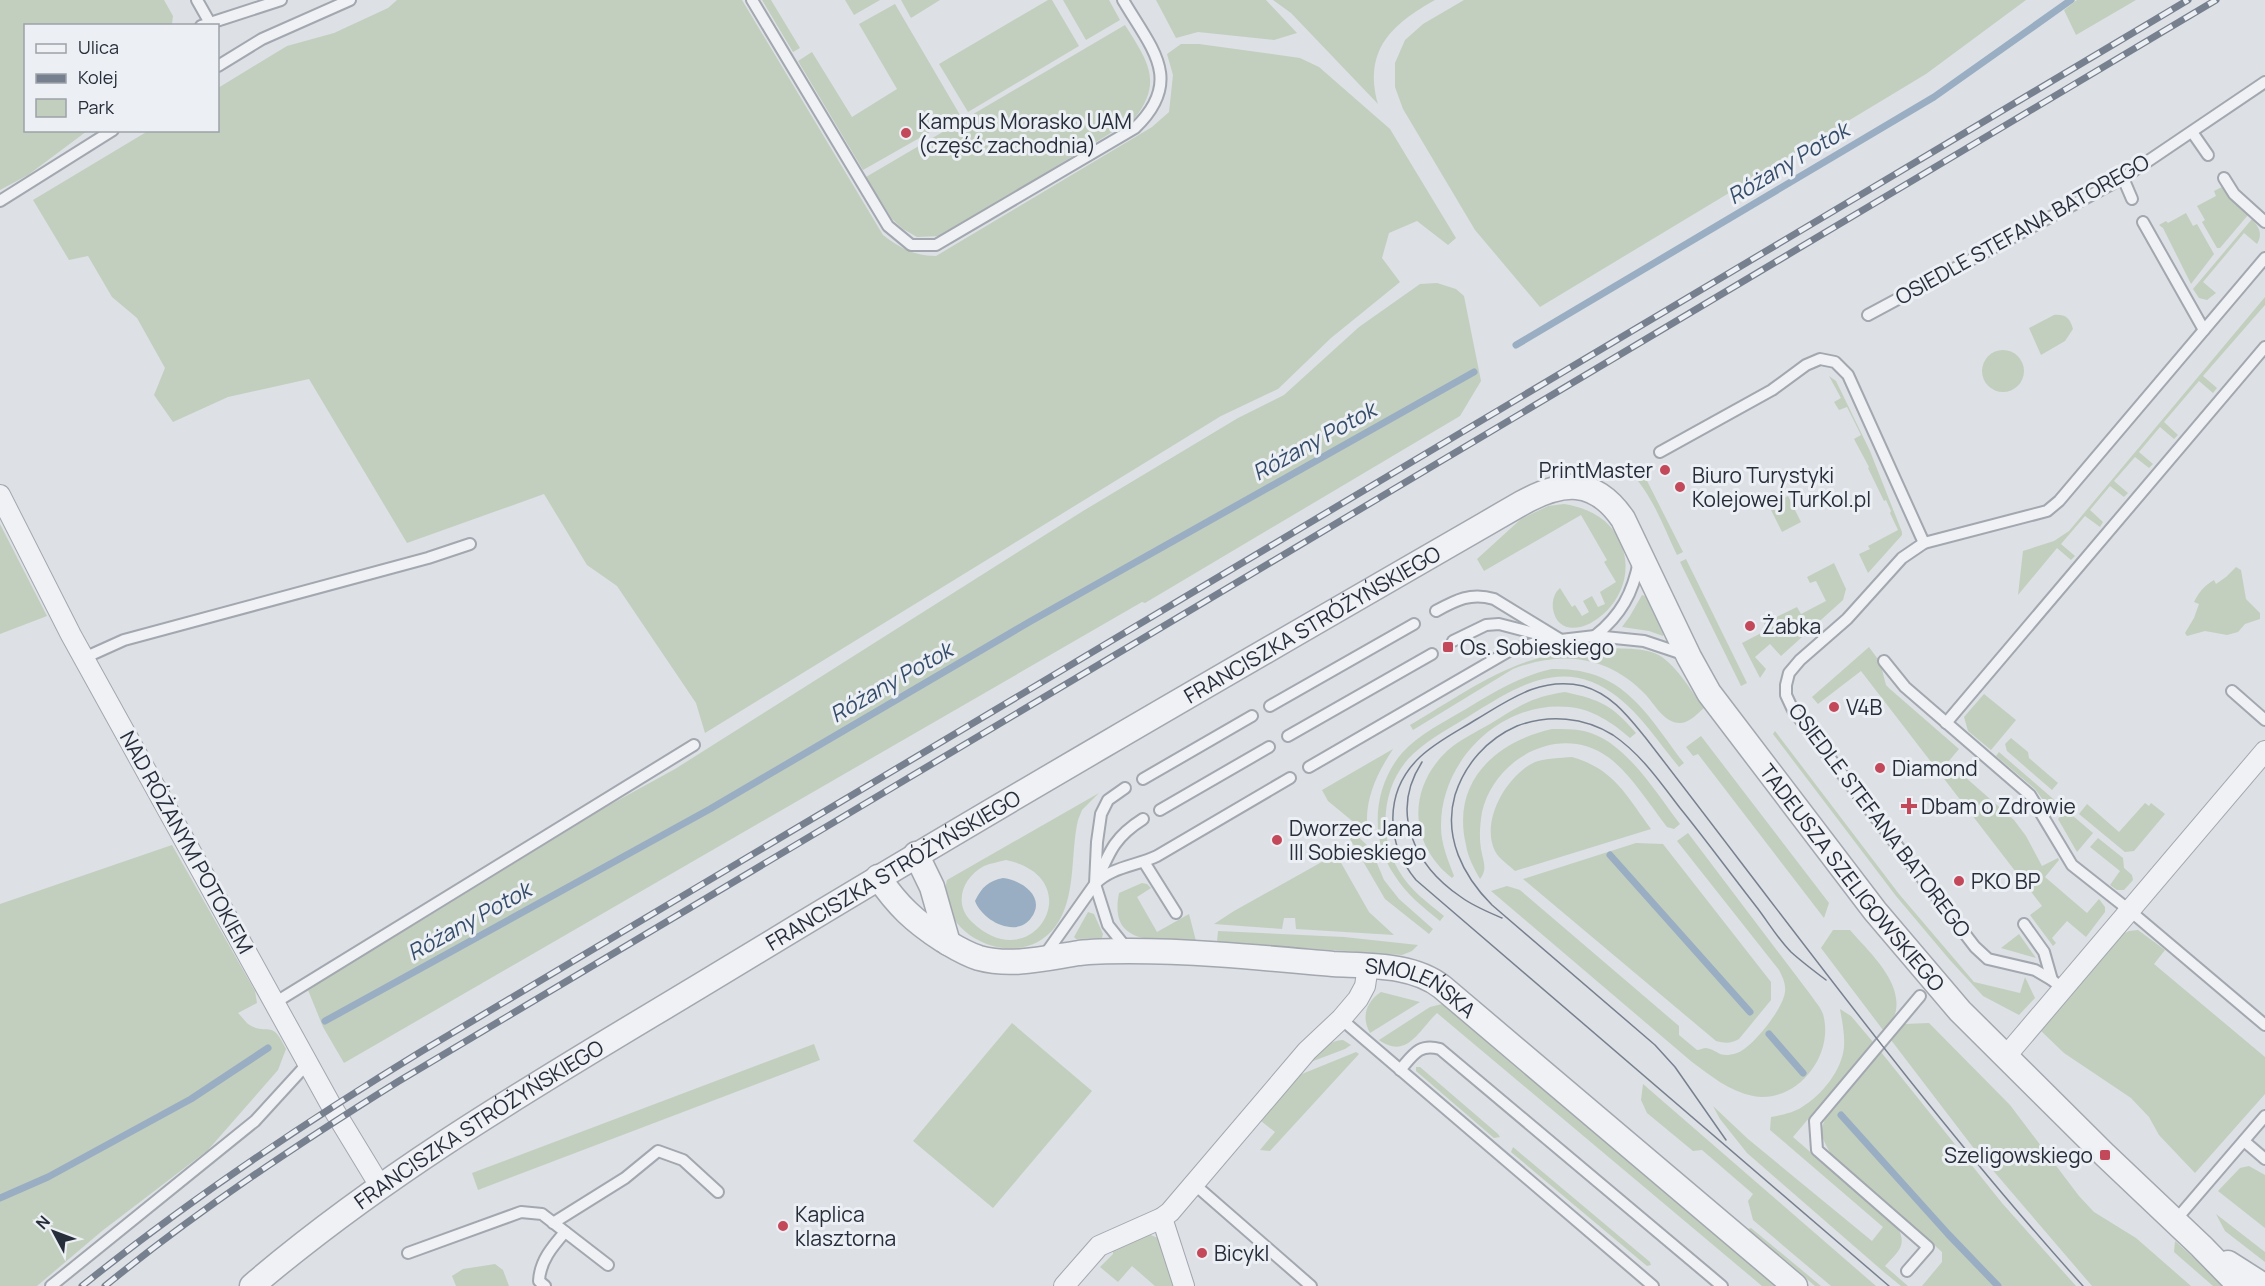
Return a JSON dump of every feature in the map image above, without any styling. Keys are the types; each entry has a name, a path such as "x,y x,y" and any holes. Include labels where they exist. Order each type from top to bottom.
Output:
{"street":[{"name":"TADEUSZA SZELIGOWSKIEGO","path":"1555,488 1592,490 1610,502 1623,519 1689,657 1720,709 1875,911 1933,981 2240,1286"},
{"name":"FRANCISZKA STRÓŻYŃSKIEGO","path":"252,1286 340,1214 464,1129 916,854 1537,494 1555,488"},
{"name":"NAD RÓŻANYM POTOKIEM","path":"0,495 84,658 308,1063 380,1186"},
{"path":"2006,1056 2058,985 2129,910 2265,751"},
{"path":"916,854 932,887 948,943"},
{"name":"SMOLEŃSKA","path":"878,877 894,901 907,914 962,951 990,961 1018,962 1083,953 1128,951 1224,955 1368,966 1408,971 1433,980 1795,1286"},
{"path":"1064,1286 1099,1246 1162,1218 1194,1184 1307,1051 1341,1019 1358,999 1365,986 1368,966"},
{"path":"1162,1218 1184,1286"},
{"name":"TADEUSZA SZELIGOWSKIEGO","path":"2201,1246 2264,1286"}],"lane":[{"path":"197,0 205,24 282,0"},
{"path":"219,65 262,39 350,0"},
{"path":"752,0 888,226 911,245 936,245 1135,128 1150,114 1159,95 1162,76 1156,57 1122,0"},
{"name":"OSIEDLE STEFANA BATOREGO","path":"1868,315 2123,178 2265,82"},
{"path":"0,201 110,132"},
{"path":"2192,132 2208,155"},
{"path":"2123,178 2132,200"},
{"path":"2223,178 2234,194 2265,222"},
{"path":"2143,222 2204,330"},
{"name":"OSIEDLE STEFANA BATOREGO","path":"2058,985 2035,970 1988,959 1975,947 1793,710 1786,695 1789,673 1800,660 1847,619 1902,558 1924,543 2047,511 2059,501 2265,258"},
{"path":"1946,723 2265,347"},
{"path":"1660,452 1772,390 1806,365 1820,359 1835,362 1848,375 1924,543"},
{"path":"84,658 124,640 428,558 470,544"},
{"path":"1595,636 1616,616 1627,601 1635,582 1640,555"},
{"path":"1436,611 1460,598 1486,596 1561,641"},
{"path":"1270,706 1414,624"},
{"path":"1453,641 1486,625 1499,624 1561,641"},
{"path":"1309,767 1509,651 1534,643 1595,636 1644,641 1689,657"},
{"path":"1288,736 1432,654"},
{"path":"1884,661 1905,687 2030,795 2072,865 2265,1025"},
{"path":"2232,691 2265,720"},
{"path":"1143,779 1252,716"},
{"path":"276,1002 694,745"},
{"path":"1160,810 1269,747"},
{"path":"1095,884 1109,872 1144,862 1290,778"},
{"path":"1125,788 1108,800 1101,814 1095,884 1108,926 1128,951"},
{"path":"1042,958 1095,884 1116,840 1125,830 1143,819"},
{"path":"1144,862 1176,913"},
{"path":"2024,924 2044,952 2058,985"},
{"path":"1907,1271 1928,1247 1817,1150 1815,1121 1920,996"},
{"path":"1341,1019 1653,1286"},
{"path":"1400,1070 1420,1049 1429,1046 1440,1049 1722,1286"},
{"path":"51,1286 255,1121 308,1063"},
{"path":"2174,1222 2265,1116"},
{"path":"2244,1140 2265,1159"},
{"path":"553,1223 625,1179 658,1151 683,1160 718,1192"},
{"path":"1194,1184 1311,1286"},
{"path":"408,1253 521,1212 543,1214 608,1265"},
{"path":"545,1286 539,1281 540,1269 550,1249 566,1232"}],"green space":[{"path":"0,0 164,0 173,16 172,24 24,24 24,132 86,132 28,175 0,190"},
{"path":"397,0 742,0 883,235 895,244 928,256 936,256 1152,127 1169,112 1173,75 1167,54 1181,44 1199,44 1300,58 1319,67 1390,129 1456,238 1448,245 1417,221 1389,233 1382,258 1400,282 1331,338 1278,389 1221,416 705,733 696,703 617,586 587,565 544,494 407,543 309,379 228,397 173,422 154,395 165,368 137,318 112,297 88,256 69,260 33,200 146,132 219,132 219,87 287,46 334,33 388,8"},
{"path":"762,0 771,0 800,48 793,52"},
{"path":"845,0 880,0 854,15"},
{"path":"901,0 940,0 911,18"},
{"path":"1048,0 1052,0 1079,46 968,112 939,64"},
{"path":"1063,0 1109,0 1120,20 1086,40"},
{"path":"1156,0 1266,0 1297,33 1274,40 1198,32 1176,38"},
{"path":"1273,0 1435,0 1406,19 1385,41 1378,54 1375,68 1374,85 1378,104 1291,13"},
{"path":"1464,0 2026,0 1926,74 1540,307 1475,230 1403,109 1395,87 1395,63 1405,40 1423,24"},
{"path":"2077,0 2136,0 2076,35 2064,10"},
{"path":"895,4 960,115 863,170 798,61 812,52 852,117 897,89 859,24"},
{"path":"1125,25 1140,49 1149,71 1148,94 1134,119 941,236 917,237 892,219 866,177"},
{"path":"2222,187 2248,215 2220,248 2217,248 2202,222 2205,220 2197,206 2216,196 2214,191"},
{"path":"2186,213 2193,226 2197,224 2214,254 2191,284 2163,228 2159,225 2166,221 2168,223"},
{"path":"2252,219 2259,231 2260,237 2257,244 2244,233 2203,282 2216,293 2207,300 2199,298 2193,289"},
{"path":"1437,283 1456,289 1464,296 1481,381 1460,416 1145,603 1142,602 344,1063 323,1027 308,990 369,949 416,924 604,808 675,769 1083,511 1238,418 1284,395 1359,327 1420,284"},
{"path":"2265,297 2265,305 2203,376 2217,388 2213,393 2199,381 2164,422 2178,435 2174,439 2160,427 2139,452 2153,464 2149,468 2135,457 2114,481 2128,493 2124,497 2110,486 2090,510 2103,522 2100,527 2085,516 2061,544 2075,556 2071,560 2057,548 2018,595 2023,551 2054,541 2069,531"},
{"path":"2054,315 2066,318 2073,329 2065,341 2041,355 2029,328"},
{"path":"2003,350 2018,356 2024,371 2018,386 2003,392 1988,386 1982,371 1988,356"},
{"path":"1829,376 1836,381 1870,451 1902,532 1902,535 1868,573 1859,554 1870,549 1868,546 1898,530 1886,500 1884,501 1854,439 1861,435 1847,407 1839,410 1834,402 1841,398"},
{"path":"1639,465 1683,552 1677,555 1650,499 1628,470"},
{"path":"1788,496 1801,522 1782,532 1769,506"},
{"path":"1564,504 1582,508 1605,521 1617,535 1626,566 1622,587 1613,604 1585,626 1571,628 1559,622 1553,609 1554,597 1558,590 1560,588 1572,607 1575,605 1582,616 1589,612 1583,601 1592,596 1598,607 1605,604 1600,592 1616,582 1604,562 1607,560 1581,515 1484,571 1477,559 1521,519 1548,506"},
{"path":"0,524 47,616 0,634"},
{"path":"1686,559 1747,683 1741,686 1680,562"},
{"path":"1834,563 1846,589 1843,600 1781,656 1770,644 1755,657 1766,669 1760,678 1742,643 1767,630 1764,623 1797,607 1801,614 1826,601 1816,581 1810,583 1807,577"},
{"path":"2236,567 2241,570 2246,599 2260,613 2260,619 2245,624 2238,632 2227,635 2205,631 2187,636 2185,633 2199,604 2194,602 2200,592 2214,580 2216,584"},
{"path":"1642,595 1645,596 1664,633 1663,636 1649,631 1622,627"},
{"path":"1869,647 1880,662 1886,685 1959,749 1948,762 2014,820 2026,836 2042,866 2058,858 2059,860 2045,877 2087,913 2099,899 2105,907 2105,912 2086,937 2067,921 2052,938 2056,943 2053,946 2030,915 2042,906 1861,671 1818,704 1812,697"},
{"path":"1607,648 1642,650 1662,657 1679,674 1704,708 1687,721 1675,722 1665,717 1632,682 1616,672 1584,660 1549,660 1513,669 1413,730 1410,725 1513,667 1548,656"},
{"path":"1552,669 1576,670 1597,676 1615,685 1630,696 1644,711 1684,763 1679,767 1640,719 1618,697 1592,682 1576,678 1560,677 1530,683 1502,696 1435,737 1413,754 1395,779 1389,794 1386,826 1392,857 1399,871 1413,890 1444,916 1440,921 1404,889 1395,876 1381,846 1378,813 1385,781 1402,753 1424,734 1508,685"},
{"path":"1565,692 1605,705 1620,716 1636,733 1630,738 1594,714 1569,707 1544,707 1521,713 1499,724 1480,739 1463,758 1451,779 1443,802 1441,833 1454,876 1452,878 1427,849 1418,815 1425,782 1434,766 1457,743 1518,707 1543,697"},
{"path":"1984,694 2016,720 1991,750 1968,731 1964,717"},
{"path":"1552,729 1584,731 1599,736 1613,745 1650,783 1680,824 1674,829 1667,827 1632,780 1608,757 1589,747 1569,743 1550,745 1514,762 1500,776 1489,793 1481,821 1480,844 1484,868 1480,879 1468,854 1463,822 1465,802 1472,784 1482,768 1512,744"},
{"path":"1775,731 1899,894 1974,982 2020,993 2025,977 2035,998 2019,1015 1983,996 1949,959 1896,896 1773,734"},
{"path":"1701,736 1829,903 1824,918 1698,754 1693,756 1686,747"},
{"path":"2011,738 2028,752 2029,758 2058,783 2052,790 2007,751 2005,744"},
{"path":"1393,749 1372,789 1367,811 1368,834 1328,801 1322,790"},
{"path":"1999,752 2059,804 2052,812 2035,789 1996,756"},
{"path":"1572,757 1586,762 1609,776 1626,794 1651,829 1515,871 1497,854 1491,839 1491,826 1499,800 1515,777 1535,762"},
{"path":"1099,793 1082,810 1078,820 1067,903 1055,927 1039,941 1021,948 1001,948 982,942 966,932 953,917 946,900 947,880","holes":["1006,860 1032,870 1046,886 1049,903 1044,920 1032,933 1015,940 995,937 972,922 966,915 962,900 963,892 970,877 976,871 984,866"]},
{"path":"2145,803 2149,806 2151,803 2165,814 2134,851 2125,852 2079,814 2087,804 2119,832"},
{"path":"2066,810 2093,833 2077,852 2058,819"},
{"path":"1346,825 1371,849 1384,880 1399,899 1433,929 1429,934 1385,899 1343,827"},
{"path":"1688,833 1823,1014 1825,1030 1823,1046 1817,1061 1809,1074 1797,1085 1784,1092 1769,1096 1753,1096 1736,1091 1713,1078 1491,891 1507,886 1520,890 1679,1026 1679,1035 1697,1050 1706,1048 1722,1055 1737,1053 1751,1044 1773,1017 1783,999 1785,984 1779,970 1677,841"},
{"path":"2098,838 2123,858 2124,868 2132,875 2133,880 2124,890 2117,890 2110,885 2120,871 2090,847"},
{"path":"1636,843 1663,844 1771,982 1771,1000 1739,1039 1727,1043 1716,1041 1523,879"},
{"path":"172,845 255,991 257,1003 238,1013 248,1024 277,1033 286,1049 278,1070 208,1150 102,1231 37,1286 0,1286 0,904"},
{"path":"1336,854 1369,912 1394,935 1296,929 1295,918 1284,918 1282,929 1214,924 1234,911"},
{"path":"1142,883 1151,888 1137,897 1157,932 1189,914 1196,941 1152,939 1139,937 1129,932 1121,923 1118,911 1119,893"},
{"path":"1088,912 1094,914 1103,934 1102,938 1076,939 1074,937"},
{"path":"1833,930 1850,930 1888,977 1896,999 1896,1010 1893,1018 1883,1030 1821,948"},
{"path":"2138,930 2165,950 2154,964 2265,1057 2265,1094 2195,1173 2159,1135 2149,1117 2131,1098 2064,1053 2040,1030 2121,935"},
{"path":"1218,931 1344,937 1418,945 1412,951 1402,955 1217,942"},
{"path":"2019,934 2036,958 2001,948"},
{"path":"1381,992 1420,1002 1370,1033 1366,1021 1367,1010 1372,1000"},
{"path":"1442,1004 1777,1286 1762,1286 1437,1013 1405,1045 1397,1047 1379,1040 1430,1007"},
{"path":"1840,1009 1851,1016 1873,1042 1793,1137 1898,1228 1902,1240 1901,1245 1885,1266 1908,1286 1901,1286 1885,1273 1747,1153 1720,1119 1713,1106 1748,1139 1872,1241 1883,1227 1770,1130 1771,1117 1787,1114 1802,1107 1824,1089 1835,1073 1844,1047"},
{"path":"1012,1023 1092,1091 993,1208 913,1141"},
{"path":"1929,1023 2010,1105 2079,1196 2094,1212 2136,1238 2191,1286 2092,1286 1972,1146 1891,1040 1904,1024"},
{"path":"1343,1040 1351,1045 1308,1063 1328,1045"},
{"path":"814,1044 820,1060 478,1190 472,1173"},
{"path":"1356,1052 1359,1054 1270,1151 1260,1150 1275,1132 1261,1121 1261,1118 1297,1076"},
{"path":"1881,1052 2002,1203 2076,1286 1922,1286 1942,1262 1942,1252 1831,1154 1822,1135 1827,1116"},
{"path":"1416,1067 1420,1067 1500,1137 1494,1138 1416,1071"},
{"path":"1643,1084 1876,1286 1831,1286 1753,1220 1748,1201 1753,1194 1702,1150 1693,1151 1647,1113 1641,1100"},
{"path":"1513,1147 1651,1265 1647,1266 1511,1152"},
{"path":"2249,1166 2265,1175 2265,1228 2218,1191 2240,1168"},
{"path":"2216,1214 2265,1252 2265,1262 2225,1231"},
{"path":"1751,1228 1821,1286 1815,1286 1748,1229"},
{"path":"1148,1234 1158,1238 1178,1286 1155,1286 1132,1266 1118,1282 1100,1267 1113,1254 1113,1248"},
{"path":"2175,1241 2225,1286 2213,1286 2174,1252"},
{"path":"495,1264 503,1270 509,1286 456,1286 452,1276 463,1269"}],"water":[{"path":"1003,878 1024,886 1034,897 1035,910 1025,924 1017,927 1001,925 985,915 975,901 986,885"}],"waterway":[{"name":"Różany Potok","path":"1516,345 1934,97 2071,0"},
{"name":"Różany Potok","path":"325,1021 710,809 1031,621 1474,372"},
{"path":"1610,855 1750,1012"},
{"path":"1769,1034 1803,1073"},
{"name":"Różany Potok","path":"0,1198 48,1177 191,1099 268,1048"},
{"path":"1841,1115 1998,1286"}],"tram line":[{"path":"1889,1286 1416,880 1398,850 1393,817 1400,785 1420,757 1440,741 1502,704 1540,687 1554,684 1583,686 1610,700 1625,713 1645,737 1913,1085 1968,1153 2083,1286"},
{"path":"1726,1140 1675,1067 1655,1045 1492,905 1472,881 1458,855 1452,826 1455,795 1471,763 1496,738 1506,731 1529,722 1566,719 1590,724 1613,735 1632,751 1657,778 1786,947 1826,980"},
{"path":"1422,762 1412,781 1408,800 1408,819 1412,837 1420,854 1431,870 1461,897 1502,918"}],"railway":[{"path":"82,1286 206,1192 334,1106 422,1051 2188,0"},
{"path":"105,1286 176,1231 249,1179 399,1081 2216,0"}],"place":[{"name":"Kampus Morasko UAM (część zachodnia)","path":"906,133"},
{"name":"PrintMaster","path":"1665,470"},
{"name":"Biuro Turystyki Kolejowej TurKol.pl","path":"1680,487"},
{"name":"Żabka","path":"1750,626"},
{"name":"Os. Sobieskiego","path":"1448,647"},
{"name":"V4B","path":"1834,707"},
{"name":"Diamond","path":"1880,768"},
{"name":"Dbam o Zdrowie","path":"1909,806"},
{"name":"Dworzec Jana III Sobieskiego","path":"1277,840"},
{"name":"PKO BP","path":"1959,881"},
{"name":"Szeligowskiego","path":"2105,1155"},
{"name":"Kaplica klasztorna","path":"783,1226"},
{"name":"Bicykl","path":"1202,1253"}]}
